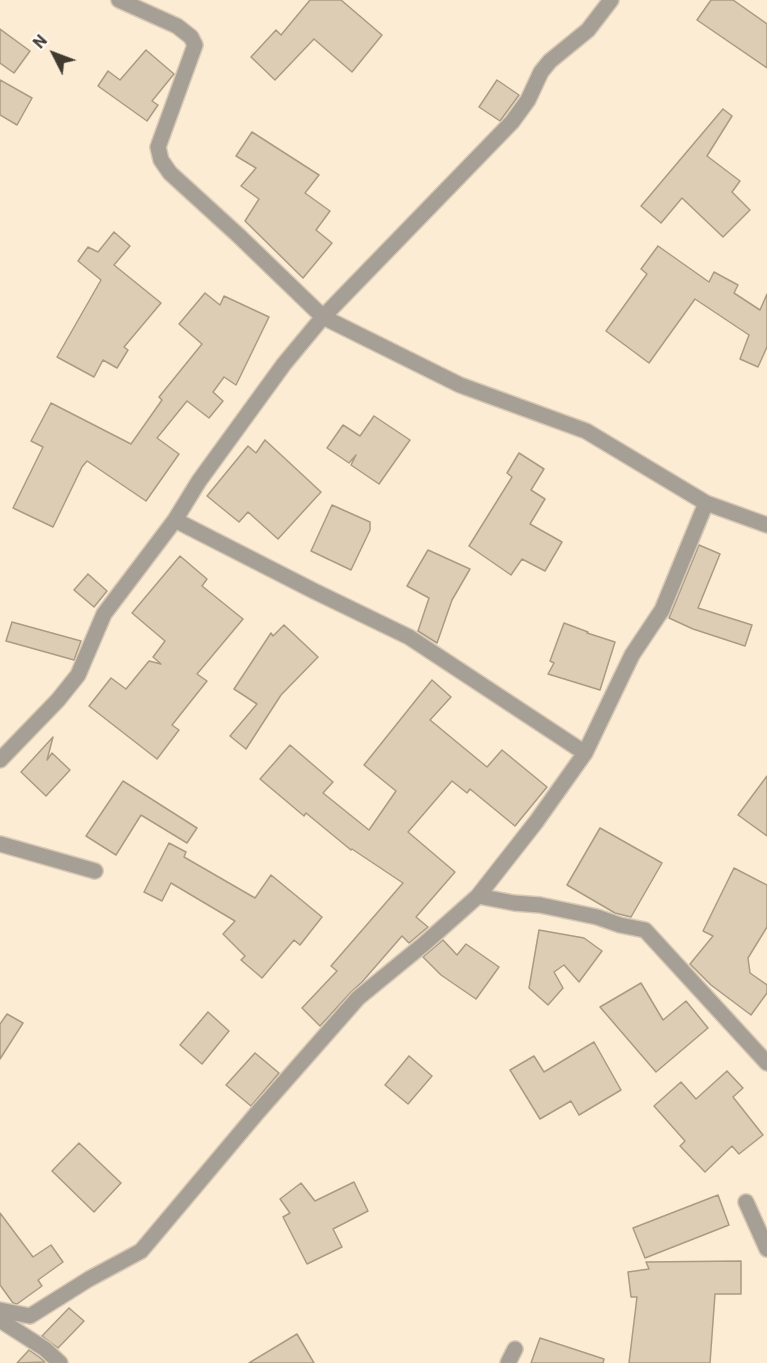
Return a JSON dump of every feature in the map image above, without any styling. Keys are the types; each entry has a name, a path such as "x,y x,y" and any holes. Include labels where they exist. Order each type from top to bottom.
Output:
{"street":[{"path":"119,0 177,26 191,37 195,45 158,147 160,160 170,173 323,317 460,385 586,430 706,503 767,525"},
{"path":"0,760 52,707 78,675 104,614 175,520 199,481 284,364 323,317 512,122 528,100 541,72 550,61 588,30 611,0"},
{"path":"0,1310 30,1316 141,1251 256,1113 358,998 478,896 542,814 585,753 632,655 662,610 706,503"},
{"path":"175,520 410,637 585,753"},
{"path":"0,844 94,871"},
{"path":"478,896 597,916 620,925 645,930 767,1063"},
{"path":"746,1202 767,1248"},
{"path":"0,1320 45,1350 60,1363"},
{"path":"508,1363 514,1348"}],"building":[{"path":"310,0 341,0 382,35 352,72 314,39 275,80 251,57 276,30 281,35"},
{"path":"711,0 733,0 767,24 767,68 697,20"},
{"path":"0,29 30,51 14,73 0,63"},
{"path":"146,50 174,74 152,101 158,105 147,121 98,86 108,71 120,80"},
{"path":"0,80 32,98 17,125 0,115"},
{"path":"497,80 519,95 500,121 479,107"},
{"path":"723,109 732,116 707,156 740,181 732,192 750,210 723,237 682,198 661,223 641,206"},
{"path":"252,132 319,175 305,193 330,211 316,230 332,243 303,278 245,221 259,199 241,186 256,168 236,156"},
{"path":"114,232 130,246 114,265 161,303 124,347 128,350 117,368 103,360 94,377 57,357 101,280 78,261 88,247 98,252"},
{"path":"658,246 709,282 714,272 738,285 734,293 760,310 767,294 767,347 758,367 740,359 749,335 695,299 649,363 606,331 647,274 641,269"},
{"path":"205,293 220,305 224,296 269,317 236,385 224,377 213,392 223,401 209,418 187,401 157,438 179,454 146,501 87,461 53,527 13,508 43,447 31,441 51,403 131,444 162,400 159,397 202,344 179,324"},
{"path":"374,416 410,440 379,484 351,465 356,455 349,463 327,448 343,425 360,436"},
{"path":"265,440 321,492 278,539 248,512 239,522 207,496 248,446 256,453"},
{"path":"519,453 544,469 531,490 545,499 530,524 562,542 545,571 522,559 511,575 469,546 512,477 507,473"},
{"path":"332,505 370,522 370,530 351,570 311,551"},
{"path":"699,545 720,554 698,608 752,625 745,646 693,629 669,618"},
{"path":"428,550 470,569 452,600 437,643 418,631 429,598 407,586"},
{"path":"180,556 207,579 202,586 243,619 197,674 207,681 172,725 179,730 157,759 89,706 111,678 126,689 149,661 161,664 153,657 165,641 132,613"},
{"path":"88,574 107,591 94,607 74,590"},
{"path":"12,622 81,641 74,660 6,641"},
{"path":"564,623 615,642 600,690 548,674 554,663 550,661"},
{"path":"284,625 318,657 281,695 246,749 230,736 257,704 234,689 271,633 273,636"},
{"path":"432,680 451,697 430,720 487,767 502,750 547,787 515,826 470,789 467,793 452,781 408,832 455,872 416,917 428,927 409,943 402,936 320,1026 302,1008 337,971 331,966 403,883 351,850 306,813 304,816 260,779 290,745 333,782 323,793 369,830 396,791 364,765"},
{"path":"53,737 47,760 52,753 70,770 46,796 21,772"},
{"path":"767,776 767,836 738,815"},
{"path":"123,781 197,828 187,843 141,815 116,855 86,836"},
{"path":"600,828 662,863 631,917 615,913 567,885"},
{"path":"169,843 186,852 184,857 255,898 271,875 322,917 300,945 294,940 262,978 241,960 245,956 223,934 235,921 171,883 162,901 144,892"},
{"path":"734,868 767,885 767,927 748,958 750,973 767,985 767,993 751,1015 711,985 690,964 713,936 703,931"},
{"path":"539,930 584,938 602,951 579,982 564,965 554,972 563,988 548,1005 529,988"},
{"path":"443,940 457,955 466,944 499,967 476,999 441,975 423,957"},
{"path":"641,983 663,1020 686,1001 708,1028 656,1072 600,1007"},
{"path":"208,1012 229,1031 202,1064 180,1045"},
{"path":"7,1014 23,1023 0,1059 0,1024"},
{"path":"594,1042 621,1090 579,1115 571,1101 540,1119 510,1070 534,1056 544,1072"},
{"path":"255,1053 279,1073 251,1106 226,1085"},
{"path":"409,1056 432,1076 408,1104 385,1085"},
{"path":"727,1071 743,1088 733,1097 763,1135 739,1154 732,1146 705,1172 680,1146 685,1141 654,1106 681,1082 696,1099"},
{"path":"79,1143 121,1183 94,1212 52,1171"},
{"path":"354,1182 368,1211 333,1229 342,1247 307,1264 283,1217 290,1213 280,1199 301,1183 315,1201"},
{"path":"718,1195 729,1225 645,1258 633,1228"},
{"path":"0,1213 33,1257 51,1245 63,1262 38,1280 42,1286 17,1304 13,1303 0,1285"},
{"path":"741,1261 741,1294 715,1294 710,1363 629,1363 637,1297 631,1297 628,1272 649,1269 646,1262"},
{"path":"69,1308 84,1321 58,1348 42,1336"},
{"path":"297,1334 314,1363 249,1363"},
{"path":"540,1338 604,1359 603,1363 531,1363"},
{"path":"29,1350 39,1357 45,1362 17,1363"}]}
